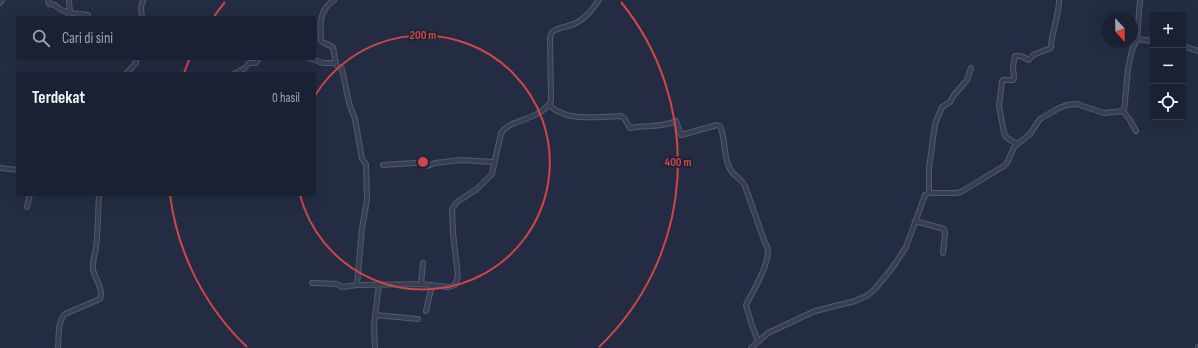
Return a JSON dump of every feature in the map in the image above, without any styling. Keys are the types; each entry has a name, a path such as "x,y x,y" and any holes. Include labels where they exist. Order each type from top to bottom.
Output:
{"street":[{"path":"48,0 49,4 56,5 69,16 88,15"},
{"path":"69,16 70,0"},
{"path":"142,16 141,7 143,0"},
{"path":"334,0 328,5 320,22 321,40 322,42 333,47 335,63 337,67 342,69 346,90 355,119 362,159 366,162 367,205 363,221 357,285"},
{"path":"312,283 337,284 342,287 379,284 453,286 457,282 458,267 453,233 452,209 456,202 472,193 486,182 492,174 501,133 504,128 531,117 547,107 551,101 550,37 552,32 581,20 589,14 599,0"},
{"path":"1017,144 1007,138 1004,133 999,106 1002,81 1014,79 1013,66 1015,56 1021,56 1029,60 1035,54 1051,48 1059,0"},
{"path":"1138,19 1140,0"},
{"path":"1138,38 1150,40"},
{"path":"1186,47 1198,51"},
{"path":"1122,111 1124,109 1130,56 1133,48"},
{"path":"128,72 136,60"},
{"path":"238,72 245,68 249,63 257,62 258,60"},
{"path":"315,60 323,63 335,63"},
{"path":"929,193 929,168 935,124 942,107 950,102 967,80 971,68"},
{"path":"549,104 554,110 574,116 587,118 621,116 630,128 649,125 656,126 676,121 681,135 717,125 720,126 724,135 728,164 732,173 742,181 745,186 768,250 766,266 746,305 758,341"},
{"path":"751,348 768,333 816,311 855,301 868,295 894,267 906,247 925,195 929,193 956,193 979,182 1006,165 1014,146 1030,134 1040,119 1067,105 1077,104 1104,113 1122,111"},
{"path":"1122,111 1130,120 1136,131"},
{"path":"383,165 421,163 427,166 461,160 494,162"},
{"path":"0,168 16,170"},
{"path":"27,207 30,196"},
{"path":"58,348 60,322 62,317 65,314 100,299 101,297 101,291 93,268 98,227 99,196"},
{"path":"915,221 944,229 943,253"},
{"path":"421,284 423,263"},
{"path":"375,348 379,284"},
{"path":"426,312 432,285"},
{"path":"376,315 418,319"}]}
